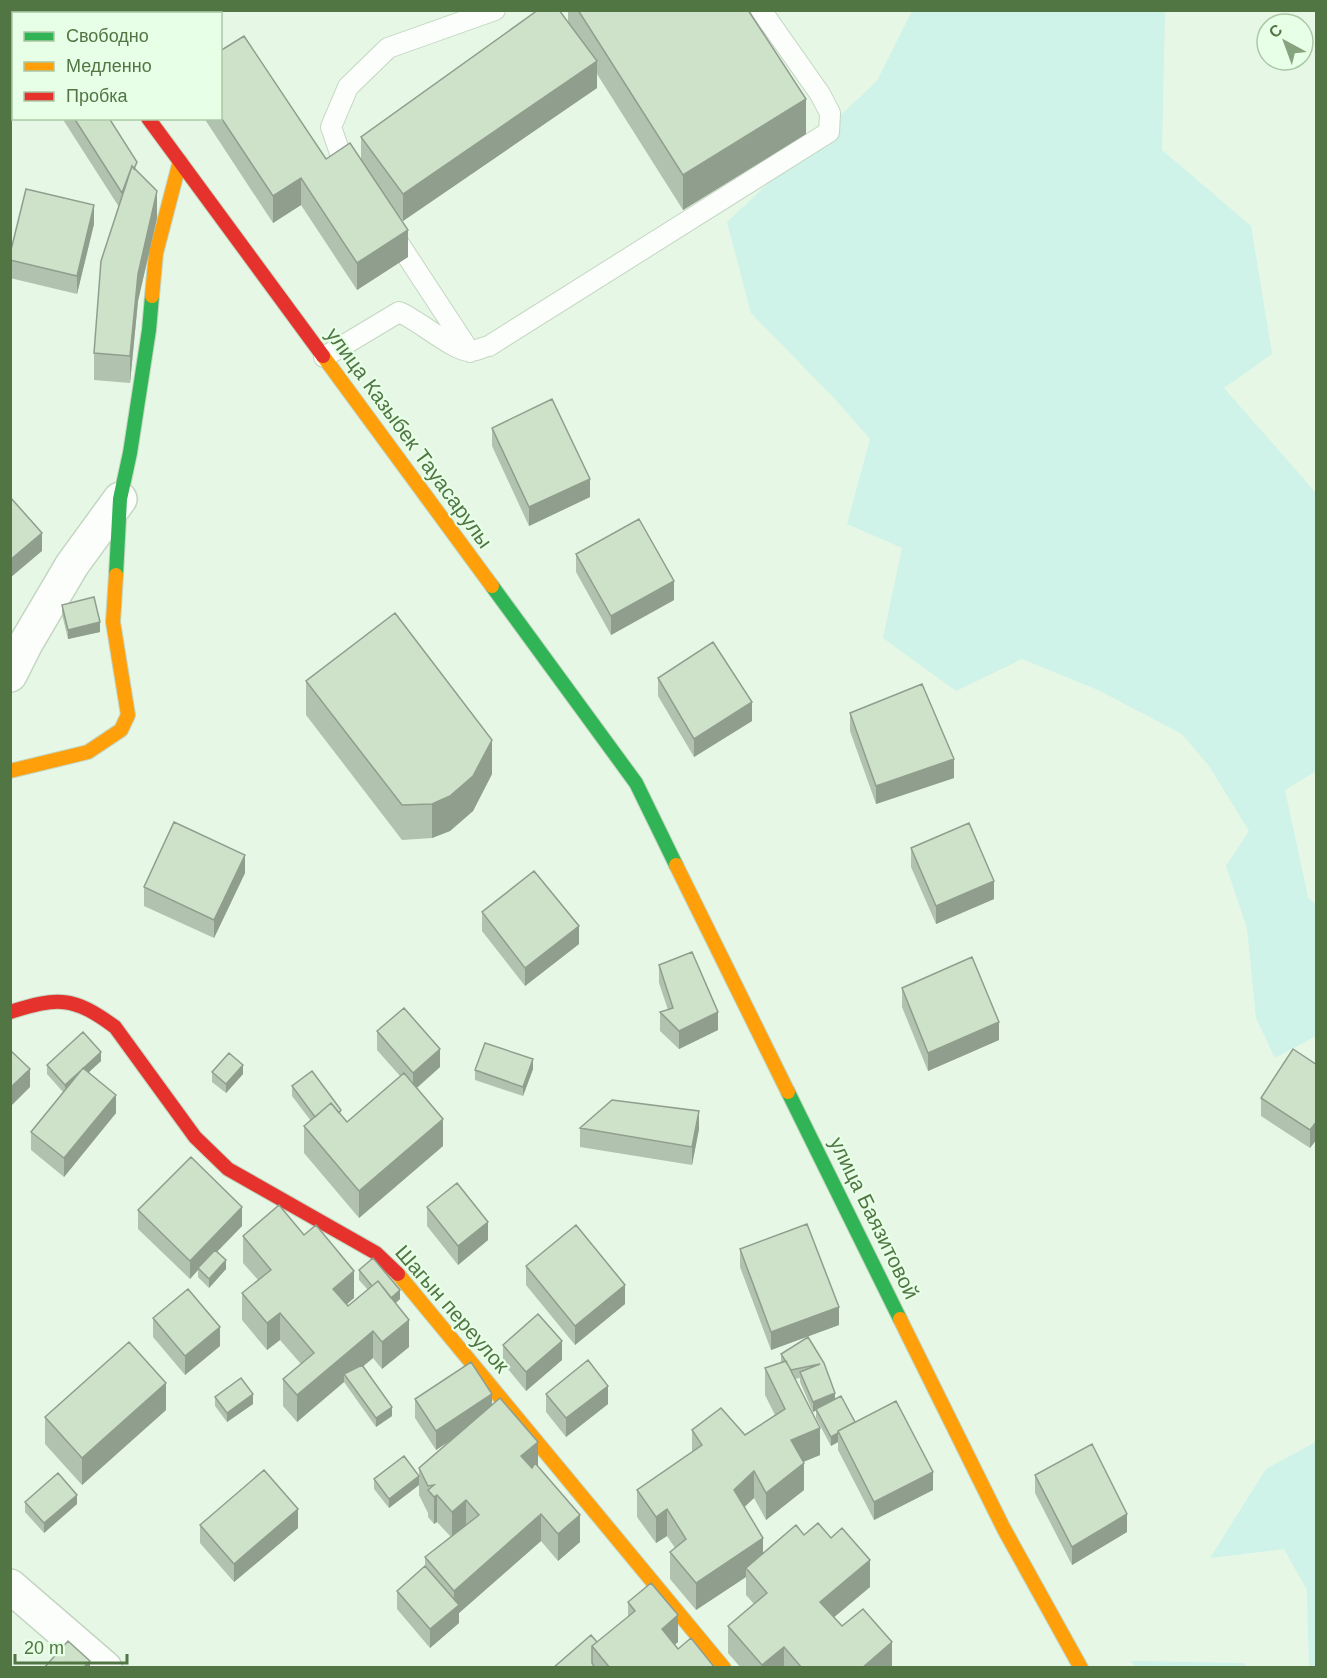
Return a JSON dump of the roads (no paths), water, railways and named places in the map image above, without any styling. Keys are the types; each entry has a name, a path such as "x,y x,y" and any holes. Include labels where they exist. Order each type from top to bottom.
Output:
{"street":[{"name":"улица Казыбек Тауасарулы","path":"149,120 636,783"},
{"path":"10,771 88,752 121,730 128,715 113,622 120,499 130,453 149,330 156,254 180,161"},
{"path":"10,675 18,637 120,499"},
{"name":"улица Баязитовой","path":"636,783 1004,1529 1081,1668"},
{"name":"Шагын переулок","path":"10,1012 50,1001 69,1003 98,1014 115,1027 195,1137 228,1169 376,1253 405,1280 724,1668"},
{"path":"10,1586 105,1668"}],"lane":[{"path":"366,193 340,153 331,127 348,87 388,48 495,10"},
{"path":"324,357 399,312 459,349 470,351 489,346 829,132 830,113 820,94 761,10"},
{"path":"385,223 470,351"}]}
